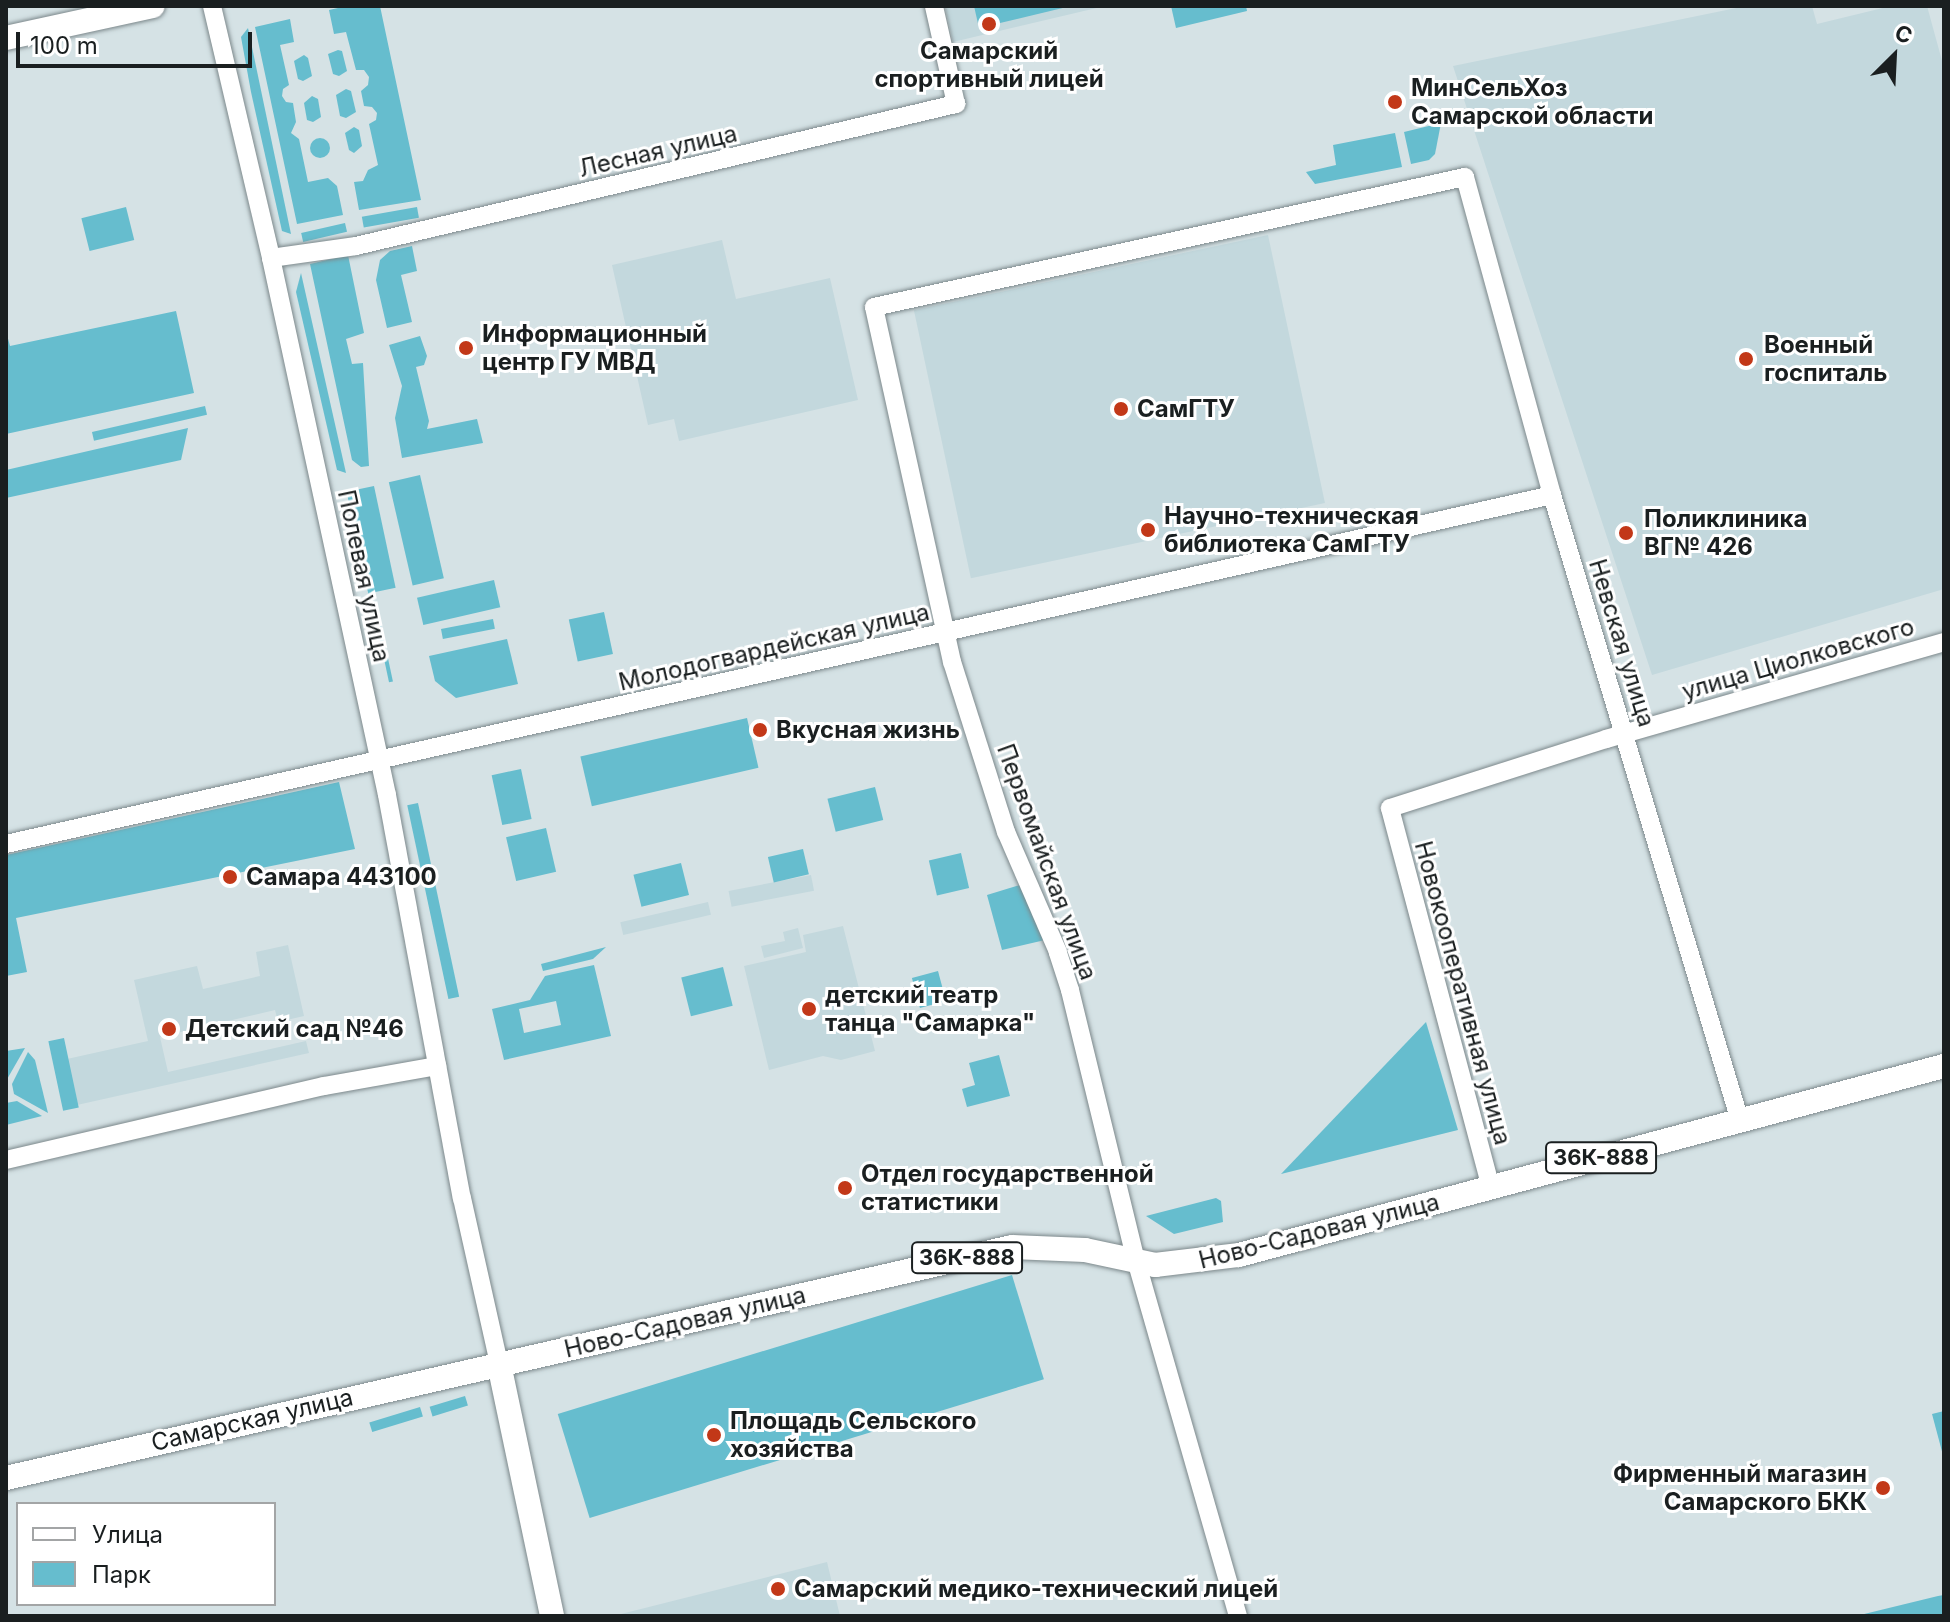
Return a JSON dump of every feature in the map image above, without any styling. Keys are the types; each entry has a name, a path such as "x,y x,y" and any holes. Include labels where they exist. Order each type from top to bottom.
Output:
{"main road":[{"path":"6,38 153,6"},
{"name":"Ново-Садовая улица","path":"499,1364 1012,1247 1085,1250 1136,1261 1175,1265 1239,1255 1944,1066"},
{"path":"499,1364 552,1616"},
{"name":"Самарская улица","path":"6,1478 499,1364"}],"street":[{"name":"Полевая улица","path":"212,6 271,258 379,762 437,1066 499,1364"},
{"name":"Лесная улица","path":"271,258 356,246 956,104 934,6"},
{"name":"Первомайская улица","path":"1238,1616 1136,1261 1070,990 1058,952 1006,832 945,633 874,307 1465,177"},
{"name":"Невская улица","path":"1465,177 1552,495 1740,1121"},
{"name":"Молодогвардейская улица","path":"6,844 1552,495"},
{"name":"улица Циолковского","path":"1390,808 1625,733 1944,642"},
{"name":"Новокооперативная улица","path":"1390,808 1491,1188"},
{"path":"6,1160 341,1082 437,1066"}],"shaded area":[{"name":"Самарский спортивный лицей","path":"945,6 1105,6 953,42"},
{"name":"Военный госпиталь","path":"1746,6 1812,6 1817,24 1891,6 1927,6 1944,68 1944,589 1652,675 1453,66"},
{"name":"СамГТУ","path":"1268,235 1325,503 971,578 914,310"},
{"path":"722,240 736,299 830,278 858,400 679,441 674,419 648,425 612,265"},
{"path":"811,875 814,891 732,907 729,891"},
{"path":"708,902 711,915 623,935 620,922"},
{"name":"детский театр танца \"Самарка\"","path":"843,926 875,1051 841,1060 823,1056 769,1070 744,966 806,952 803,935"},
{"path":"798,928 803,948 764,958 761,946 785,941 783,932"},
{"name":"Детский сад №46","path":"288,945 304,1016 278,1022 275,1010 160,1037 168,1072 306,1041 309,1053 77,1105 67,1059 148,1041 134,980 197,966 203,989 260,976 256,952"},
{"name":"Самарский медико-технический лицей","path":"827,1562 840,1616 617,1616 617,1615"}],"green space":[{"path":"347,6 380,6 421,200 359,210 354,182 363,181 368,170 378,165 369,124 376,120 377,113 372,107 364,106 361,91 368,85 369,77 364,70 356,70 346,32 334,34 329,10"},
{"path":"974,6 1071,6 979,28"},
{"path":"1171,6 1246,6 1247,11 1176,28"},
{"path":"290,19 294,42 280,45 289,85 283,89 282,96 286,102 293,103 296,122 291,133 299,139 308,182 328,178 337,186 343,215 297,224 255,27"},
{"path":"248,28 291,234 282,231 251,92 241,37"},
{"path":"342,51 347,71 339,76 333,74 328,54"},
{"path":"304,55 308,58 312,76 303,81 298,79 294,61"},
{"path":"346,89 351,91 356,112 346,118 340,116 336,95"},
{"path":"312,96 318,99 321,117 313,122 307,120 304,103"},
{"path":"1441,123 1435,154 1429,160 1411,164 1404,132"},
{"path":"354,127 359,130 362,146 354,153 349,150 345,133"},
{"path":"1395,133 1402,167 1315,184 1306,172 1336,165 1333,145"},
{"path":"320,138 327,141 330,148 327,155 320,158 313,155 310,148 313,141"},
{"path":"126,207 134,240 90,251 81,218"},
{"path":"417,207 419,218 364,228 362,217"},
{"path":"345,223 347,232 303,242 301,233"},
{"path":"412,246 417,271 401,275 412,322 387,328 376,280 380,260 390,251"},
{"path":"348,255 364,333 346,339 352,364 363,363 369,466 361,467 352,460 310,264"},
{"path":"301,273 346,473 337,470 296,292"},
{"path":"176,311 194,393 6,434 6,331 10,346"},
{"path":"420,336 427,356 424,365 416,367 429,421 427,429 477,419 483,443 402,458 395,418 402,386 389,345"},
{"path":"205,406 207,415 94,441 92,432"},
{"path":"188,428 181,460 6,498 6,470"},
{"path":"420,475 444,578 413,585 389,482"},
{"path":"374,486 396,588 368,594 347,492"},
{"path":"494,580 500,607 423,625 417,598"},
{"path":"604,612 613,654 578,662 569,619"},
{"path":"379,616 393,682 389,682 375,617"},
{"path":"493,619 495,629 443,639 441,629"},
{"path":"507,639 518,684 456,698 435,681 429,656"},
{"path":"747,718 758,768 592,806 580,756"},
{"path":"521,769 532,819 502,825 492,775"},
{"path":"339,782 355,849 16,918 27,972 6,976 6,855"},
{"path":"875,787 883,820 836,832 827,799"},
{"path":"418,803 459,997 448,999 407,805"},
{"path":"546,828 556,872 516,881 506,837"},
{"path":"803,849 809,874 774,882 768,857"},
{"path":"961,853 969,888 937,896 929,860"},
{"path":"681,863 689,895 641,907 633,875"},
{"path":"1023,884 1045,940 1002,950 987,895"},
{"path":"606,947 593,959 543,971 541,964"},
{"path":"594,965 611,1036 504,1060 492,1009 530,1000 545,976","holes":["556,1001 561,1025 524,1033 519,1009"]},
{"path":"723,967 733,1006 691,1016 681,977"},
{"path":"938,971 946,1001 920,1008 912,978"},
{"path":"1426,1022 1458,1130 1281,1174"},
{"path":"64,1038 79,1107 63,1111 48,1041"},
{"path":"25,1048 6,1081 6,1051"},
{"path":"28,1052 35,1060 48,1113 14,1094 12,1084"},
{"path":"999,1055 1010,1096 967,1107 962,1089 975,1085 969,1063"},
{"path":"17,1101 42,1116 6,1125 6,1103"},
{"path":"1216,1198 1221,1201 1223,1222 1174,1234 1146,1216"},
{"path":"1012,1275 1044,1379 590,1518 558,1414"},
{"path":"465,1396 468,1406 433,1416 430,1407"},
{"path":"420,1407 423,1417 372,1432 369,1422"},
{"path":"1944,1411 1944,1459 1932,1414"},
{"path":"1944,1595 1944,1616 1856,1616 1938,1596"}],"place":[{"name":"Самарский спортивный лицей","path":"989,24"},
{"name":"МинСельХоз Самарской области","path":"1395,102"},
{"name":"Информационный центр ГУ МВД","path":"466,348"},
{"name":"Военный госпиталь","path":"1746,359"},
{"name":"СамГТУ","path":"1121,409"},
{"name":"Научно-техническая библиотека СамГТУ","path":"1148,530"},
{"name":"Поликлиника ВГ№ 426","path":"1626,533"},
{"name":"Вкусная жизнь","path":"760,730"},
{"name":"Самара 443100","path":"230,877"},
{"name":"детский театр танца \"Самарка\"","path":"809,1009"},
{"name":"Детский сад №46","path":"169,1029"},
{"name":"Отдел государственной статистики","path":"845,1188"},
{"name":"Площадь Сельского хозяйства","path":"714,1435"},
{"name":"Фирменный магазин Самарского БКК","path":"1883,1488"},
{"name":"Самарский медико-технический лицей","path":"778,1589"}]}
